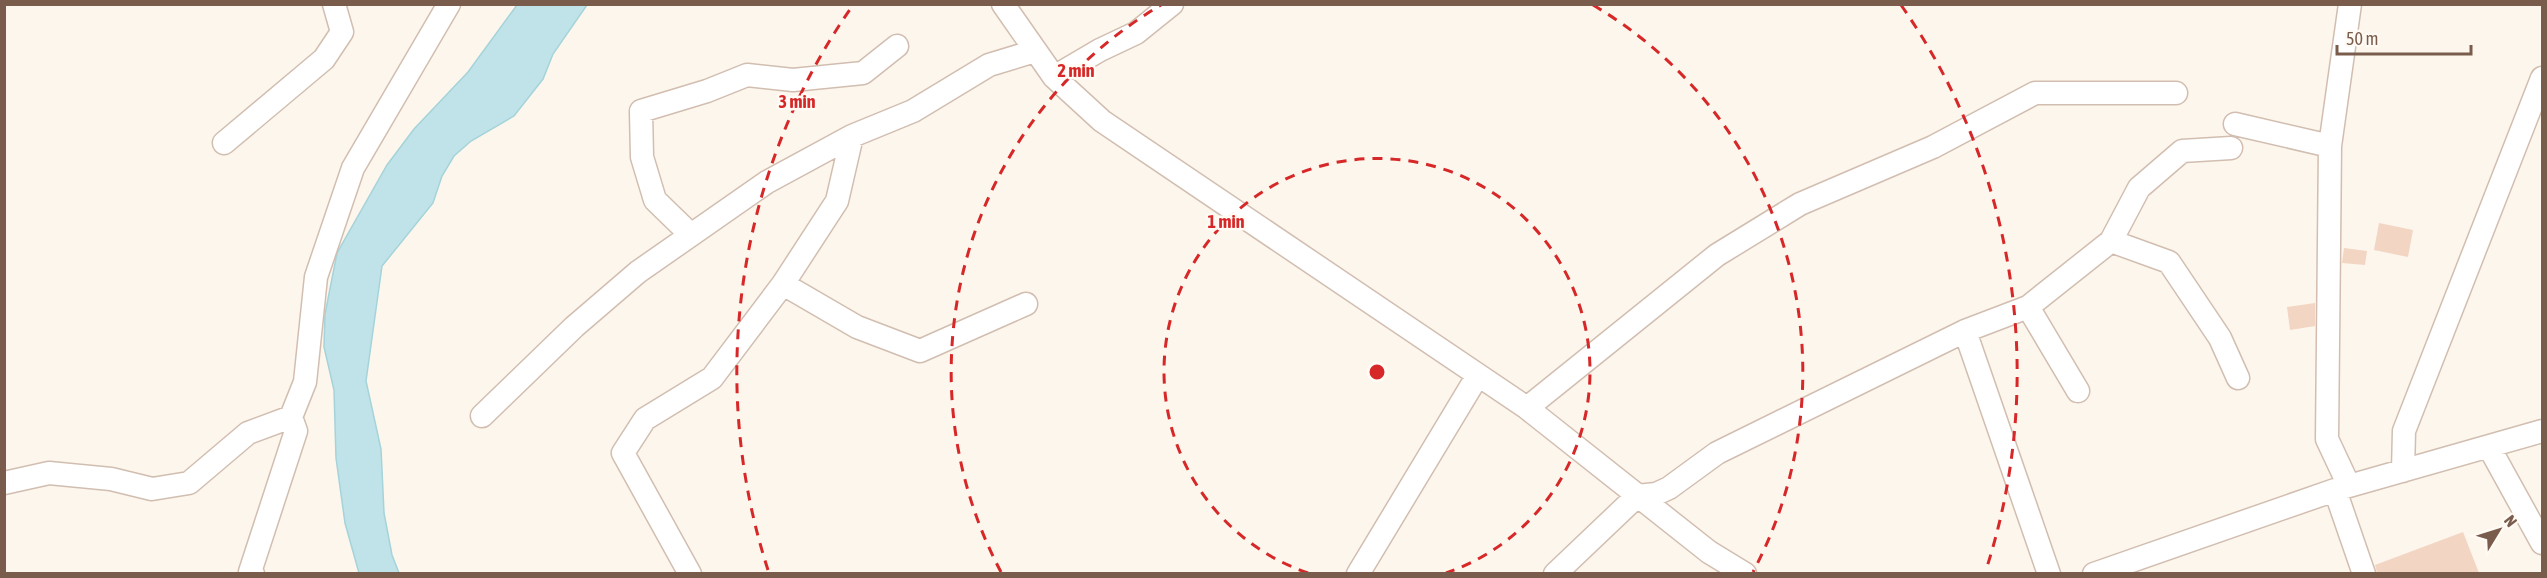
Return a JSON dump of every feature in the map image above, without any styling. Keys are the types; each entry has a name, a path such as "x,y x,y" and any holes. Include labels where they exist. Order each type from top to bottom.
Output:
{"street":[{"path":"224,143 324,59 342,32 334,4"},
{"path":"250,573 296,431 291,417 305,382 316,277 353,168 449,4"},
{"path":"1003,4 1054,77 1102,121 1527,408 1709,552 1745,573"},
{"path":"1054,77 1100,50 1136,33 1172,4"},
{"path":"2350,4 2330,146 2327,439 2364,573"},
{"path":"691,235 655,200 642,157 641,111 707,91 747,75 793,80 863,73 897,46"},
{"path":"482,416 573,327 638,272 767,182 852,136 913,111 989,66 1035,51"},
{"path":"2403,471 2404,431 2542,78"},
{"path":"1527,408 1717,255 1800,204 1933,147 2035,93 2176,93"},
{"path":"2235,124 2330,146"},
{"path":"690,573 623,453 645,419 712,378 783,284 837,201 852,136"},
{"path":"1555,573 1637,496 1656,494 1669,488 1717,453 1965,331 2028,307 2111,241 2139,188 2182,152 2231,147"},
{"path":"2111,241 2169,262 2220,338 2238,378"},
{"path":"783,284 857,327 920,351 1026,304"},
{"path":"2028,307 2078,391"},
{"path":"1965,331 2049,573"},
{"path":"1358,573 1478,375"},
{"path":"4,483 49,473 111,478 152,489 189,483 248,433 291,417"},
{"path":"2094,573 2151,565 2342,488 2542,431"},
{"path":"2489,447 2542,543"}],"water":[{"path":"517,5 587,5 553,54 543,79 514,116 471,141 454,156 442,176 433,203 382,266 366,381 381,449 384,513 392,555 399,573 359,573 345,523 336,458 334,390 324,347 325,314 337,253 387,165 414,129 468,72"}],"building":[{"path":"2379,223 2413,230 2408,257 2374,250"},
{"path":"2344,248 2367,251 2365,265 2342,263"},
{"path":"2315,303 2315,326 2290,330 2287,307"},
{"path":"2463,532 2479,573 2377,573 2375,565"}]}
